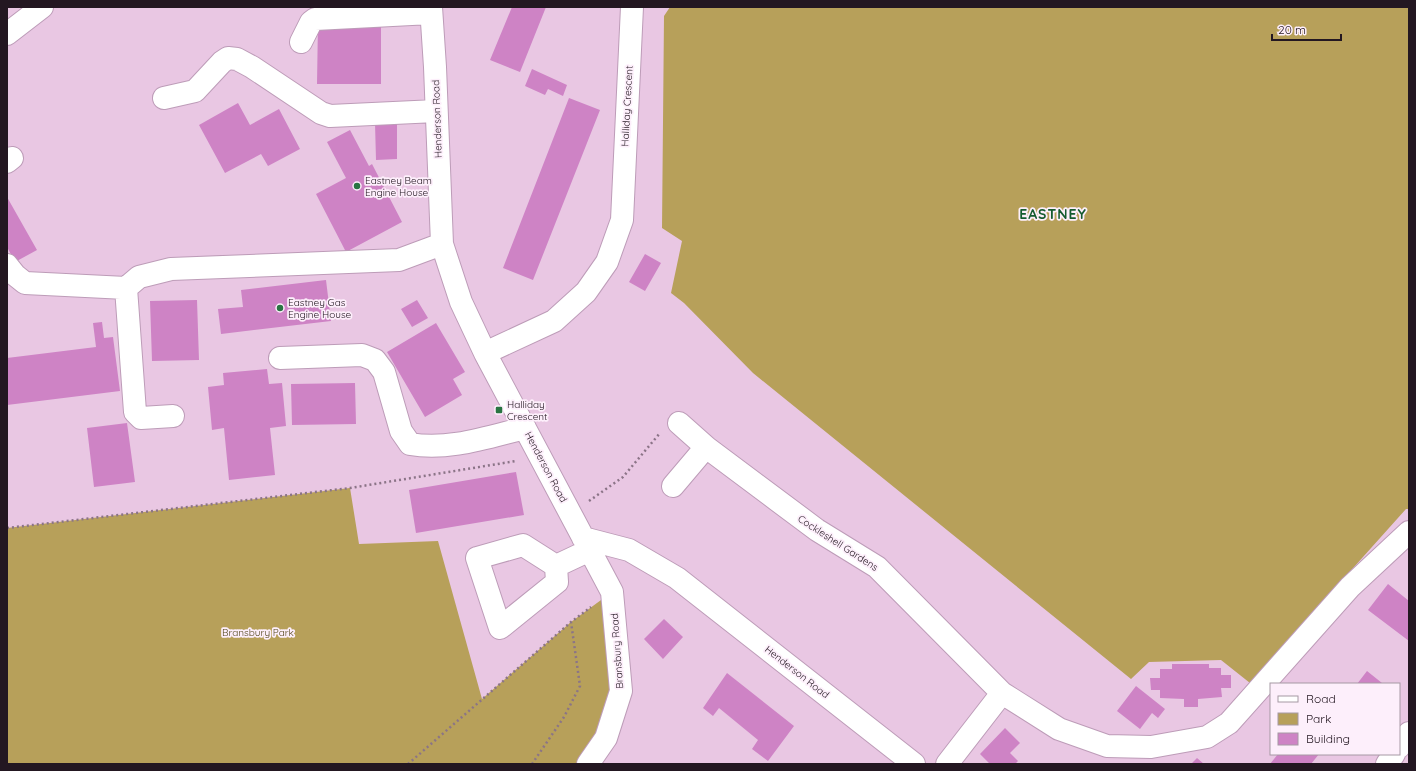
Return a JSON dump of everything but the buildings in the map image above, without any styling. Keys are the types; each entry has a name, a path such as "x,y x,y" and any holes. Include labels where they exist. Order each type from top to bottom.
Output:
{"street":[{"path":"7,34 42,7"},
{"name":"Halliday Crescent","path":"485,353 554,321 586,292 607,262 622,220 632,7"},
{"path":"301,42 311,22 315,18 431,10"},
{"name":"Henderson Road","path":"431,10 442,244 461,302 485,353 586,544 628,550 677,578 914,764"},
{"path":"164,98 195,91 222,62 228,58 237,59 252,67 321,113 330,116 436,111"},
{"path":"7,265 15,275 25,283 126,288 140,277 171,270 399,260 442,244"},
{"path":"126,288 135,412 140,418 173,416"},
{"path":"280,358 362,355 375,360 384,372 401,431 410,444 423,446 464,443 525,428"},
{"name":"Cockleshell Gardens","path":"679,423 706,447 817,530 877,567 1002,693 1060,729 1107,746 1151,747 1206,737 1229,723 1350,587 1409,532"},
{"path":"674,486 706,447"},
{"path":"556,566 586,544"},
{"name":"Bransbury Road","path":"586,544 612,592 621,691 606,738 588,764"},
{"path":"947,764 1002,693"},
{"path":"1400,746 1409,733"},
{"path":"1387,764 1393,755"}],"path":[{"path":"571,514 622,477 673,419 679,423"},
{"path":"7,528 350,488 540,457"},
{"path":"408,764 571,622 612,592"},
{"path":"532,764 564,718 580,686 571,622"}],"green space":[{"path":"670,7 1409,7 1409,509 1406,509 1250,683 1221,660 1149,662 1131,679 753,373 684,303 671,293 682,241 662,228 664,16"},
{"name":"Bransbury Park","path":"350,488 359,544 438,541 482,699 571,622 612,592 621,691 588,764 7,764 7,528"}],"place":[{"name":"Eastney Beam Engine House","path":"357,186"},
{"name":"Eastney Gas Engine House","path":"280,308"},
{"name":"Halliday Crescent","path":"499,410"}],"district":[{"name":"EASTNEY","path":"1053,214"}]}
